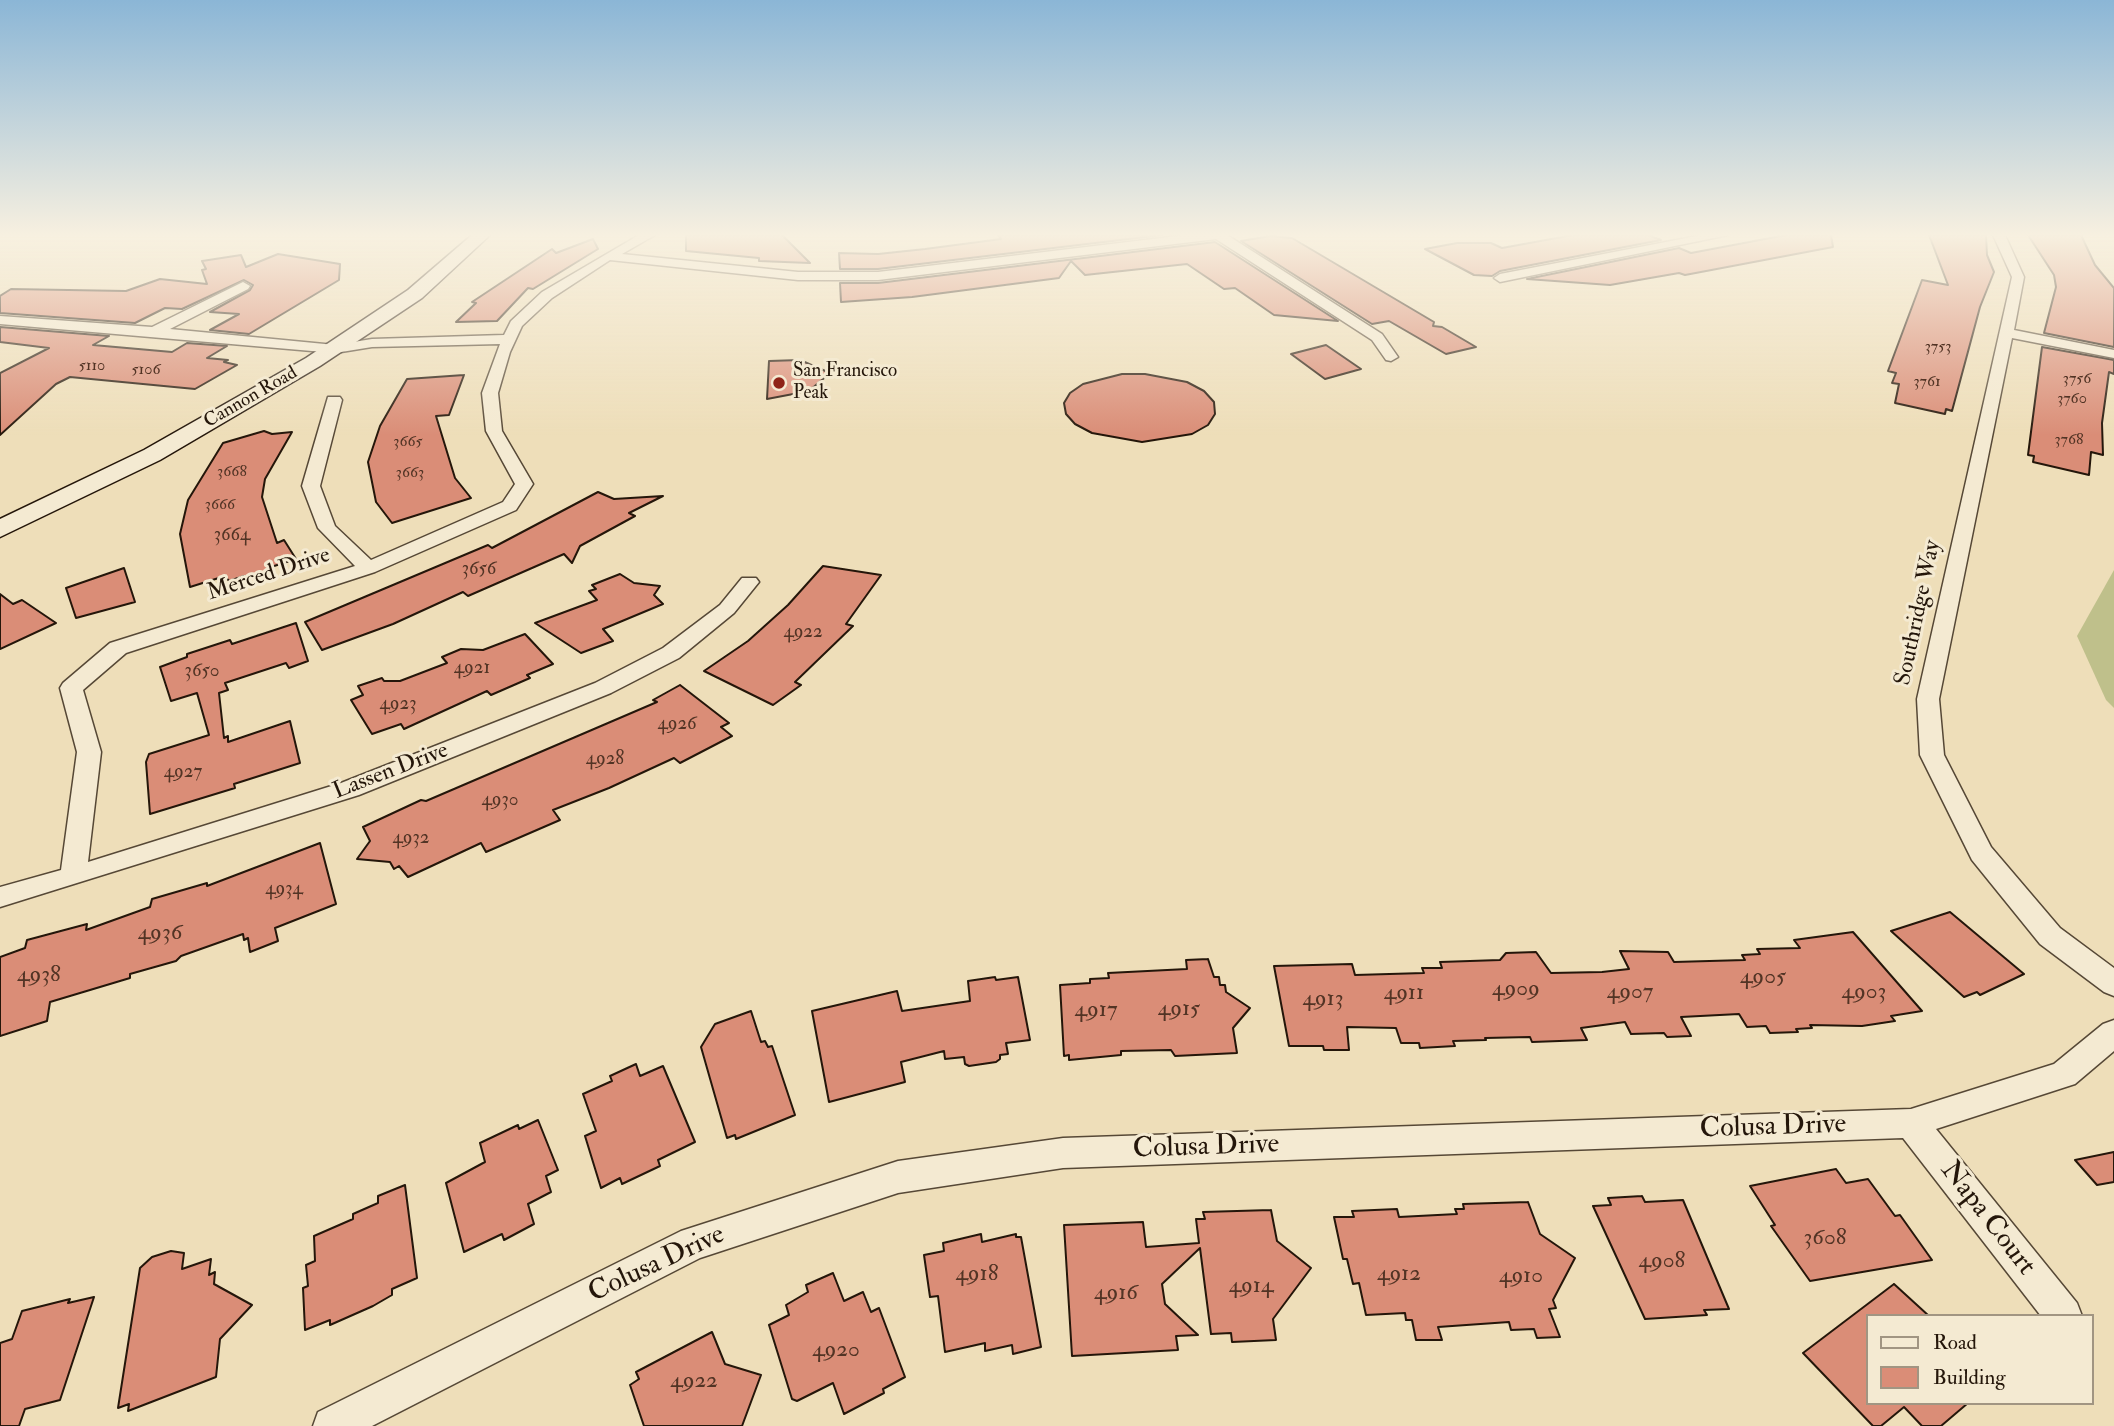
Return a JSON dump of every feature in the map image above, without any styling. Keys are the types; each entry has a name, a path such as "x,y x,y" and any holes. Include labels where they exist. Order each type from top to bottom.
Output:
{"main road":[{"name":"Cannon Road","path":"0,507 131,444 304,347 370,302"},
{"name":"Cannon Road","path":"0,529 152,455 335,349 404,302"}],"street":[{"path":"154,332 213,302"},
{"path":"0,320 38,321 335,349 350,357 371,358 506,345 525,313 542,302"},
{"path":"1322,302 1377,337 1391,357"},
{"name":"Southridge Way","path":"2012,302 1928,699 1932,755 1981,853 2050,936 2114,984"},
{"path":"2004,332 2114,355"},
{"name":"Merced Drive","path":"73,877 89,752 71,688 118,648 368,568 510,506 524,484 494,431 490,393 506,345"},
{"path":"334,400 311,486 327,528 368,568"},
{"name":"Lassen Drive","path":"0,897 73,877 350,789 603,688 671,653 727,609 749,582"},
{"name":"Colusa Drive","path":"332,1426 693,1242 898,1177 1063,1153 1911,1123 2064,1074 2114,1033"},
{"name":"Napa Court","path":"1911,1123 2062,1314"}],"green space":[{"path":"2114,570 2114,708 2106,700 2077,636"}],"building":[{"path":"0,302 198,302 182,309 165,308 135,323 0,313"},
{"path":"229,302 303,302 249,334 210,330 239,314 210,312"},
{"path":"472,302 515,302 497,321 456,322 476,303"},
{"path":"1255,302 1308,302 1338,321 1274,315"},
{"path":"1337,302 1399,302 1434,322 1433,326 1442,327 1476,347 1446,354 1389,321 1372,324"},
{"path":"1914,302 1982,302 1952,411 1946,409 1945,414 1895,403 1899,384 1892,383 1896,373 1888,371"},
{"path":"2052,302 2114,302 2114,347 2044,333"},
{"path":"0,327 109,336 93,345 172,352 187,343 227,346 207,358 228,360 224,362 237,365 195,389 70,377 56,384 0,435 0,373 49,348 0,342"},
{"path":"1326,345 1361,369 1325,379 1291,354"},
{"path":"2042,347 2114,360 2114,374 2109,372 2102,423 2103,455 2091,452 2089,475 2033,462 2034,456 2028,455"},
{"path":"800,360 830,373 809,391 767,399 769,361"},
{"path":"1122,374 1145,374 1187,382 1204,391 1214,402 1215,414 1208,425 1192,434 1142,442 1092,433 1075,424 1066,414 1064,403 1070,393 1083,384"},
{"path":"464,375 449,415 436,416 455,478 471,498 392,523 376,502 368,462 380,426 407,379"},
{"path":"264,431 272,434 292,432 265,479 262,497 277,543 284,540 296,559 271,567 259,577 244,576 229,581 225,576 190,587 180,534 188,500 223,443"},
{"path":"598,492 614,499 663,496 629,513 635,516 580,546 572,563 564,554 468,596 463,592 393,624 322,650 305,622 488,545 492,548"},
{"path":"823,566 881,575 846,624 853,626 795,682 801,685 773,705 704,671 748,641 788,605"},
{"path":"124,568 135,602 76,618 66,588"},
{"path":"620,574 634,583 660,586 654,595 663,604 603,629 613,641 581,653 535,623 597,600 589,591 596,589 592,585"},
{"path":"0,594 13,604 22,600 56,623 0,649"},
{"path":"296,623 308,661 289,668 286,663 225,683 228,690 219,693 224,738 228,736 228,742 290,721 300,763 234,784 235,788 150,814 146,762 149,754 209,735 197,693 171,701 160,667 187,657 187,654 230,640 232,644"},
{"path":"525,634 553,664 527,675 530,678 491,695 487,691 404,729 401,724 372,734 351,700 363,695 358,686 382,678 384,681 400,681 447,663 442,657 461,649 483,650"},
{"path":"680,685 729,723 721,727 732,736 680,763 674,758 553,810 560,820 486,852 481,843 408,877 399,866 394,869 390,862 357,859 370,841 363,827 421,800 426,801 657,702 653,700"},
{"path":"320,843 336,904 275,928 278,941 250,952 248,938 244,940 243,934 181,956 176,961 130,974 130,978 50,1002 47,1021 0,1036 0,957 25,948 27,940 87,924 86,930 150,907 152,899 207,883 207,886"},
{"path":"1950,912 2024,974 1980,995 1977,992 1964,997 1891,931"},
{"path":"1853,932 1922,1011 1891,1016 1895,1021 1862,1026 1810,1025 1812,1028 1796,1029 1798,1032 1770,1033 1766,1026 1747,1027 1739,1014 1681,1017 1691,1036 1631,1034 1625,1022 1581,1028 1587,1040 1532,1042 1530,1037 1485,1038 1486,1040 1453,1041 1455,1046 1420,1048 1419,1043 1401,1043 1396,1028 1347,1027 1349,1050 1324,1050 1323,1046 1289,1046 1274,966 1352,964 1355,975 1424,973 1422,968 1442,968 1440,962 1500,960 1506,953 1536,952 1551,973 1602,972 1629,969 1620,951 1668,952 1674,962 1745,960 1742,955 1760,954 1757,949 1800,948 1794,940"},
{"path":"1208,959 1214,977 1219,977 1220,985 1225,985 1226,992 1250,1008 1233,1028 1237,1053 1175,1056 1171,1050 1121,1051 1121,1055 1069,1060 1069,1055 1064,1056 1060,985 1090,983 1090,979 1109,978 1108,973 1187,969 1186,960"},
{"path":"995,977 996,980 1018,977 1030,1040 1006,1043 1008,1054 1000,1055 996,1062 969,1066 965,1064 964,1057 945,1059 944,1051 901,1062 905,1082 829,1102 812,1011 897,991 902,1011 970,1001 968,981"},
{"path":"751,1011 761,1042 765,1041 768,1047 772,1046 795,1115 736,1139 735,1135 727,1138 701,1047 715,1024"},
{"path":"636,1064 640,1076 663,1066 695,1142 658,1160 660,1166 622,1184 620,1178 601,1188 585,1136 596,1131 583,1094 612,1081 610,1076"},
{"path":"538,1120 558,1170 546,1176 551,1192 528,1204 534,1224 504,1240 502,1234 464,1252 446,1183 485,1162 480,1143 518,1125 519,1129"},
{"path":"2114,1152 2114,1182 2097,1185 2075,1160"},
{"path":"1836,1169 1846,1183 1868,1179 1895,1216 1900,1215 1932,1260 1810,1281 1771,1226 1775,1225 1750,1186"},
{"path":"405,1185 417,1278 392,1289 392,1295 373,1306 330,1325 330,1320 305,1330 303,1288 308,1286 306,1265 315,1261 314,1236 353,1219 353,1214 378,1203 378,1196"},
{"path":"1642,1196 1645,1202 1683,1200 1729,1309 1704,1310 1707,1315 1645,1319 1593,1206 1611,1205 1608,1198"},
{"path":"1528,1202 1540,1234 1575,1258 1553,1300 1556,1308 1549,1309 1560,1337 1537,1338 1534,1329 1511,1330 1509,1322 1438,1327 1442,1340 1416,1340 1412,1320 1406,1320 1405,1313 1366,1315 1359,1283 1353,1284 1347,1259 1343,1259 1334,1217 1354,1217 1352,1211 1397,1209 1399,1217 1457,1214 1455,1209 1464,1209 1463,1204"},
{"path":"1271,1210 1277,1241 1311,1268 1273,1319 1276,1340 1232,1342 1231,1333 1211,1334 1200,1248 1162,1284 1165,1304 1198,1335 1176,1336 1178,1350 1072,1356 1064,1225 1143,1222 1146,1247 1199,1243 1196,1219 1205,1219 1203,1212"},
{"path":"981,1234 982,1242 1016,1234 1016,1237 1021,1237 1041,1347 1013,1354 1012,1345 985,1351 985,1343 945,1352 938,1296 930,1297 924,1255 944,1251 943,1243"},
{"path":"171,1251 184,1253 182,1269 211,1259 209,1275 215,1272 214,1284 252,1305 220,1339 216,1377 128,1411 129,1404 118,1408 140,1268 152,1257"},
{"path":"833,1273 844,1301 863,1292 871,1312 879,1308 905,1377 883,1389 884,1393 844,1414 833,1383 797,1401 792,1399 769,1325 789,1315 786,1305 808,1292 806,1285"},
{"path":"1894,1284 1927,1314 1866,1314 1866,1405 1966,1405 1941,1426 1922,1426 1904,1407 1881,1426 1873,1426 1803,1353"},
{"path":"94,1297 60,1400 25,1409 19,1426 0,1426 0,1343 12,1339 22,1311 70,1299 68,1303"},
{"path":"712,1332 725,1364 761,1375 742,1426 644,1426 630,1385 639,1379 636,1372"}],"place":[{"name":"San Francisco Peak","path":"779,383"}]}
